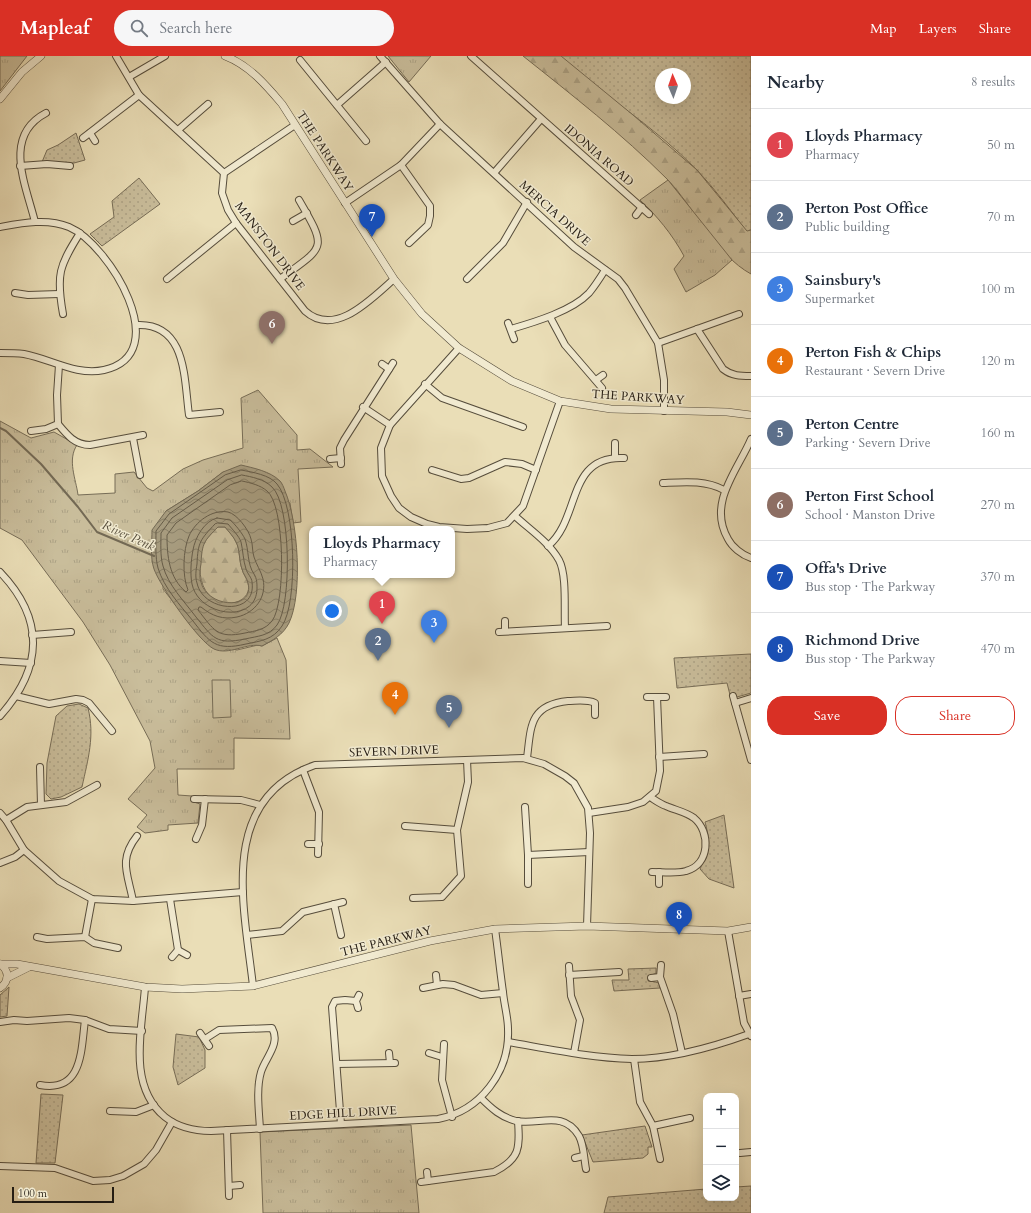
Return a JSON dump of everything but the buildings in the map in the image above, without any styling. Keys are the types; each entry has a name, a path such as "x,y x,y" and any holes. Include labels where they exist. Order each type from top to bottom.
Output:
{"street":[{"path":"0,99 22,72 42,56"},
{"path":"116,56 139,95 224,173 295,125"},
{"path":"129,76 165,56"},
{"name":"THE PARKWAY","path":"225,56 233,58 252,72 269,88 295,125 394,279 422,314 459,348 512,381 560,401 611,409 727,412 751,415"},
{"name":"MERCIA DRIVE","path":"380,56 440,124 527,202 574,247 618,279 658,343 664,380 664,411"},
{"name":"IDONIA ROAD","path":"471,56 649,214"},
{"path":"300,60 366,141"},
{"path":"337,105 386,62"},
{"path":"83,138 139,95"},
{"path":"178,130 208,104"},
{"path":"35,222 20,166 19,156 24,135 38,117 46,113"},
{"path":"494,172 541,119"},
{"path":"345,203 401,165 440,124"},
{"path":"90,133 95,141"},
{"path":"20,166 47,164 70,166"},
{"path":"401,165 430,206 428,224 408,243"},
{"name":"MANSTON DRIVE","path":"224,173 223,198 236,223 305,311 313,318 324,321 340,319 365,304 394,279"},
{"path":"280,279 314,254 318,247 317,231 299,200"},
{"path":"468,279 503,243 527,202"},
{"path":"636,215 642,207"},
{"path":"293,221 306,213"},
{"path":"0,227 35,222 58,224 80,233 95,246 114,270 130,304 136,325 134,345 126,357 119,364 103,370 93,371 74,369 25,354 0,353"},
{"path":"167,279 236,223"},
{"path":"63,314 59,294 62,263 80,233"},
{"path":"512,329 550,317 588,294 604,270"},
{"path":"15,293 28,295 59,294"},
{"path":"658,343 739,314"},
{"path":"550,317 565,345 602,388"},
{"path":"508,323 512,329 514,339"},
{"path":"136,325 150,325 158,328 171,338 178,349 182,364 189,415 220,412"},
{"path":"697,329 723,369 729,374 737,376 751,376"},
{"path":"435,526 411,517 399,508 391,496 382,476 382,448 390,425 425,384 459,348"},
{"path":"330,459 341,461 340,448 344,440 394,363"},
{"path":"382,364 389,369"},
{"path":"59,365 57,395 58,424 69,438 83,445 133,438 143,435"},
{"path":"596,380 603,375"},
{"path":"425,384 442,398 523,427"},
{"path":"455,528 498,527 507,523 515,516 523,506 560,401"},
{"path":"364,407 390,425"},
{"path":"31,431 46,429 58,424"},
{"path":"133,438 140,475"},
{"path":"751,439 724,490 721,514 725,535 736,549 751,558"},
{"path":"615,443 615,457"},
{"path":"548,546 562,532 581,479 590,468 601,460 615,457 624,458"},
{"path":"432,470 461,478 469,478 505,462 522,464 536,470"},
{"path":"663,483 697,482 712,484 724,490"},
{"path":"515,516 548,546 559,560 562,567 565,627"},
{"path":"0,572 12,585 23,602 32,635 31,663 29,670 16,696 0,716"},
{"path":"505,621 502,631 565,627 597,622 607,626"},
{"path":"32,635 71,632"},
{"path":"0,661 31,663"},
{"path":"16,696 49,704 76,699 83,700 89,703 112,732"},
{"path":"733,696 751,759"},
{"path":"647,697 666,697"},
{"path":"589,813 628,808 643,802 656,791 659,781 657,697"},
{"path":"735,703 751,698"},
{"path":"527,758 533,721 536,715 546,707 556,702 588,701 595,703 595,715"},
{"path":"659,757 704,754"},
{"path":"696,755 696,762"},
{"name":"SEVERN DRIVE","path":"253,986 243,892 245,846 252,820 260,804 282,781 315,765 527,758 544,764 565,776 579,792 589,813 588,926"},
{"path":"413,898 442,897 461,876 457,830 468,782 467,760"},
{"path":"40,767 42,805"},
{"path":"303,770 319,812 318,854"},
{"path":"6,820 28,807 66,802 97,785"},
{"path":"650,797 665,806 693,817 702,827 706,839 704,852 696,866 686,871 652,872"},
{"path":"194,799 241,800 260,804"},
{"path":"196,839 202,825 205,800"},
{"path":"525,807 528,884"},
{"path":"0,813 6,820 24,850 59,881 92,899 133,901 243,892"},
{"path":"405,826 457,830"},
{"path":"133,901 125,859 127,852 137,836"},
{"path":"308,844 319,844"},
{"path":"0,863 24,850"},
{"path":"528,855 589,852"},
{"path":"659,872 659,884"},
{"path":"85,937 92,899"},
{"path":"170,899 178,950"},
{"path":"247,934 282,931 303,912 342,902"},
{"path":"332,932 340,933 334,904"},
{"name":"THE PARKWAY","path":"0,964 17,964 145,987 182,989 253,986 458,935 495,929 588,926 728,931 751,927"},
{"name":"EDGE HILL DRIVE","path":"145,987 140,1066 142,1084 146,1094 154,1106 172,1122 189,1130 227,1130 413,1121 452,1116 481,1098 500,1071 508,1042 508,1028 495,929"},
{"path":"508,1042 574,1053 634,1059 668,1056 750,1036 744,1023 728,931"},
{"path":"37,937 47,939 85,937 94,943 118,948"},
{"path":"178,950 187,955"},
{"path":"172,956 178,950"},
{"path":"0,964 6,970 7,978 0,988"},
{"path":"661,965 660,978 673,1014 682,1053"},
{"path":"569,966 571,996 580,1020 574,1053"},
{"path":"7,978 29,967"},
{"path":"569,975 619,972"},
{"path":"436,975 437,985"},
{"path":"652,978 660,978"},
{"path":"423,988 437,985 454,985 481,995 503,993"},
{"path":"739,996 751,994"},
{"path":"341,1124 332,1007 335,1001 357,998 358,1008"},
{"path":"0,1022 69,1018 85,1020 109,1029 142,1031"},
{"path":"40,1085 51,1087 60,1085 75,1073 80,1058 85,1020"},
{"path":"205,1039 219,1030 272,1028 274,1035 272,1052 262,1070 259,1085 260,1128"},
{"path":"200,1033 209,1046"},
{"path":"444,1044 442,1057 442,1080 452,1116"},
{"path":"337,1064 392,1063 389,1053"},
{"path":"429,1053 442,1057"},
{"path":"634,1059 640,1102 653,1126 660,1159"},
{"path":"481,1098 494,1111 504,1117 518,1121 551,1119 562,1121 572,1128 579,1136 586,1169"},
{"path":"110,1111 136,1112 154,1106"},
{"path":"653,1126 690,1118"},
{"path":"427,1172 424,1181 494,1172 502,1168 512,1160 519,1148 518,1121"},
{"path":"0,1166 55,1168 93,1180 110,1180 123,1176 144,1164 156,1150 172,1122"},
{"path":"227,1130 229,1196"},
{"path":"740,1153 751,1152"},
{"path":"575,1158 583,1156"},
{"path":"229,1186 240,1185"}],"green space":[{"path":"0,56 27,56 0,91"},
{"path":"388,56 431,56 409,82"},
{"path":"523,56 561,56 697,170 747,231 751,230 751,274 738,266 716,243 677,190 650,162 596,115"},
{"path":"557,56 751,56 751,230 747,232 723,200 681,154"},
{"path":"76,133 85,160 74,163 42,162 47,150 58,145"},
{"path":"139,178 160,204 102,246 90,234 114,217 112,201"},
{"path":"668,180 732,260 715,275 686,292 674,269 684,256 664,226 640,200"},
{"path":"258,390 297,435 297,450 310,449 333,467 298,469 301,522 293,523 290,503 223,472 198,491 166,511 163,589 203,640 237,650 258,645 262,646 277,638 286,660 290,739 234,738 234,769 177,769 178,795 192,796 191,801 200,804 198,823 168,825 168,830 145,833 137,827 147,815 128,799 155,768 150,741 110,665 83,622 22,540 0,528 0,421 31,438 54,432 77,445 74,451 72,463 78,495 115,493 115,474 134,472 147,488 153,491 183,469 203,460 243,448 241,398"},
{"path":"218,527 225,527 233,536 238,548 240,562 248,583 248,592 243,598 236,602 226,603 217,600 208,594 202,583 200,567 203,544"},
{"path":"751,654 751,693 737,697 730,695 727,683 677,688 674,658"},
{"path":"212,680 230,680 231,717 213,718"},
{"path":"79,704 88,708 91,728 90,748 82,787 61,797 51,799 46,794 47,763 56,716 67,706"},
{"path":"724,815 734,888 709,879 700,869 708,851 709,841 705,822"},
{"path":"656,968 656,973 650,977 651,981 659,983 660,988 614,991 612,980 629,980 628,969"},
{"path":"9,987 7,1016 0,1017 0,995"},
{"path":"176,1034 199,1037 205,1050 205,1068 178,1085 173,1067"},
{"path":"41,1094 63,1095 55,1163 36,1163"},
{"path":"411,1125 419,1213 263,1213 260,1132"},
{"path":"645,1126 652,1147 648,1147 648,1154 643,1158 593,1162 582,1135"},
{"path":"751,1186 751,1213 604,1213 608,1197 703,1189 703,1201 739,1201 739,1187"}],"water":[{"path":"241,465 266,472 280,481 284,487 293,520 296,538 297,576 293,610 289,623 284,631 270,642 262,646 256,645 220,651 207,644 199,636 164,588 153,565 152,530 166,511 198,491 223,472","holes":["218,527 225,527 234,538 237,545 241,566 248,583 248,592 244,598 238,602 229,603 212,597 205,591 200,580 203,547"]}],"waterway":[{"name":"River Penk","path":"0,428 6,431 41,464 78,507 97,532 154,556"}],"place":[{"name":"Offa's Drive","path":"372,237"},
{"name":"Perton First School","path":"272,344"},
{"name":"Lloyds Pharmacy","path":"382,624"},
{"name":"Sainsbury's","path":"434,643"},
{"name":"Perton Post Office","path":"378,661"},
{"name":"Perton Fish & Chips","path":"395,715"},
{"name":"Perton Centre","path":"449,728"},
{"name":"Richmond Drive","path":"679,935"}]}
